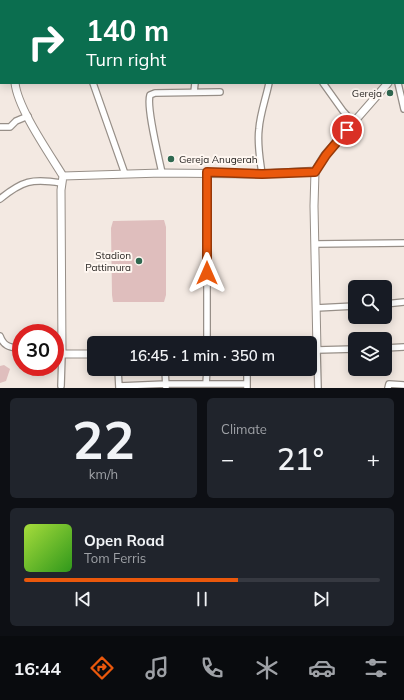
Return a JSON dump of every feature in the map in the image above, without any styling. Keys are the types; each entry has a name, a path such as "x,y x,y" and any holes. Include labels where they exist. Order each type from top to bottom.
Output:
{"street":[{"path":"15,84 28,116 62,180 60,324"},
{"path":"93,84 125,174"},
{"path":"194,92 195,84"},
{"path":"262,174 258,146 258,131 269,84"},
{"path":"324,84 343,111 354,122"},
{"path":"314,336 316,308 315,172 326,155 387,84"},
{"path":"398,84 404,110"},
{"path":"162,173 150,112 149,97 155,93 220,92"},
{"path":"0,127 10,127 16,121 28,116"},
{"path":"0,199 20,184 41,181 125,174 207,172 262,174 315,172"},
{"path":"207,172 207,336"},
{"path":"315,244 404,243"},
{"path":"392,303 404,302"},
{"path":"316,308 348,306"},
{"path":"0,336 5,345 12,347"},
{"path":"392,348 404,347"},
{"path":"317,350 348,349"},
{"path":"64,354 87,354"},
{"path":"60,376 61,386"},
{"path":"118,376 119,387 206,384 247,386"},
{"path":"165,376 166,386"},
{"path":"206,376 206,384"},
{"path":"316,376 317,388"},
{"path":"388,388 389,384 404,385"}],"shaded area":[{"path":"164,220 166,227 166,295 164,302 113,302 111,228 113,221"},
{"path":"4,365 10,369 6,381 0,383 0,366"}],"place":[{"name":"Gereja","path":"390,93"},
{"name":"Gereja Anugerah","path":"171,159"},
{"name":"Stadion Pattimura","path":"139,261"}],"route":[{"path":"207,273 207,172 262,174 315,172 319,163 347,130"}]}
